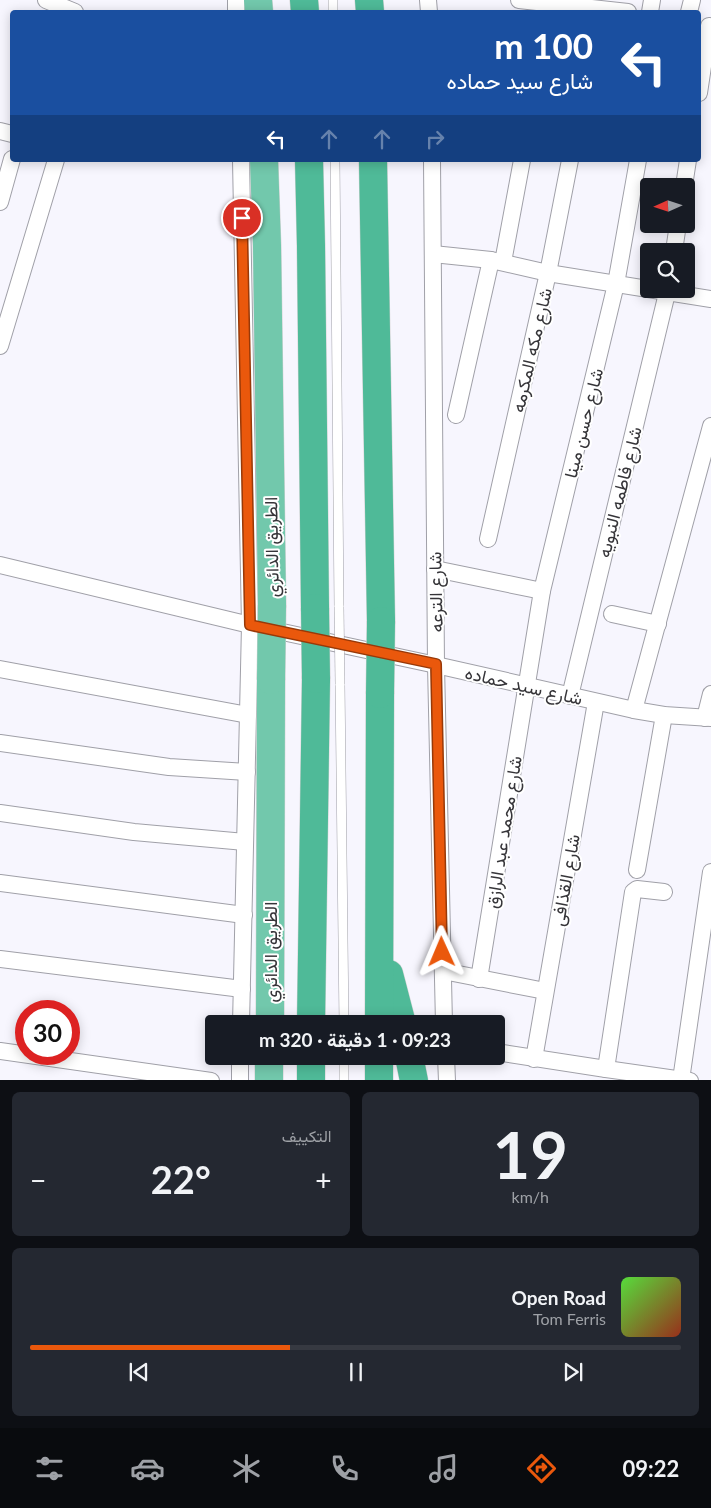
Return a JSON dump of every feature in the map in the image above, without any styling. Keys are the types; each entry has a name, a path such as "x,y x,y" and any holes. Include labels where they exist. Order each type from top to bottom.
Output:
{"highway":[{"name":"الطريق الدائري","path":"264,162 272,605 270,1015"},
{"path":"309,162 327,607 328,682 311,1015"},
{"path":"373,162 381,621 379,1015"},
{"path":"380,936 400,1015"},
{"path":"269,1065 269,1080"},
{"path":"311,1065 311,1080"},
{"path":"379,1065 379,1080"},
{"path":"411,1065 414,1080"}],"street":[{"path":"518,0 551,9 599,7 616,10"},
{"path":"52,6 67,10"},
{"path":"701,74 706,25"},
{"path":"0,202 11,162"},
{"path":"0,346 55,162"},
{"path":"241,162 250,625 241,1015"},
{"name":"شارع الترعه","path":"432,162 436,664 444,1015"},
{"path":"456,415 522,162"},
{"name":"شارع مكه المكرمه","path":"488,539 548,272 570,162"},
{"name":"شارع حسن مينا","path":"526,686 542,591 616,284 638,162"},
{"path":"685,178 688,162"},
{"path":"433,254 497,261 548,272 640,287"},
{"path":"695,297 711,300"},
{"name":"شارع فاطمه النبويه","path":"570,696 665,298"},
{"path":"634,710 711,426"},
{"name":"شارع سيد حماده","path":"0,565 250,625 436,664 596,702 634,710 708,718"},
{"path":"435,569 542,591"},
{"path":"612,614 658,624"},
{"path":"0,669 248,715"},
{"name":"شارع محمد عبد الرازق","path":"479,979 526,686"},
{"path":"708,718 711,694"},
{"name":"شارع القذافى","path":"534,1058 596,702"},
{"path":"637,870 664,714"},
{"path":"0,743 169,767 247,772"},
{"path":"0,813 134,832 245,842"},
{"path":"505,1053 685,1080 711,872"},
{"path":"0,883 244,915"},
{"path":"606,1069 633,892 637,889 664,892"},
{"path":"0,959 242,988"},
{"path":"443,971 545,991"},
{"path":"0,1051 109,1074 211,1080"},
{"path":"240,1065 240,1080"},
{"path":"446,1065 447,1080"}],"lane":[{"path":"327,607 335,162"},
{"path":"328,682 344,1015"},
{"path":"344,1065 344,1080"}],"route":[{"path":"242,218 250,625 436,664 442,952"}]}
